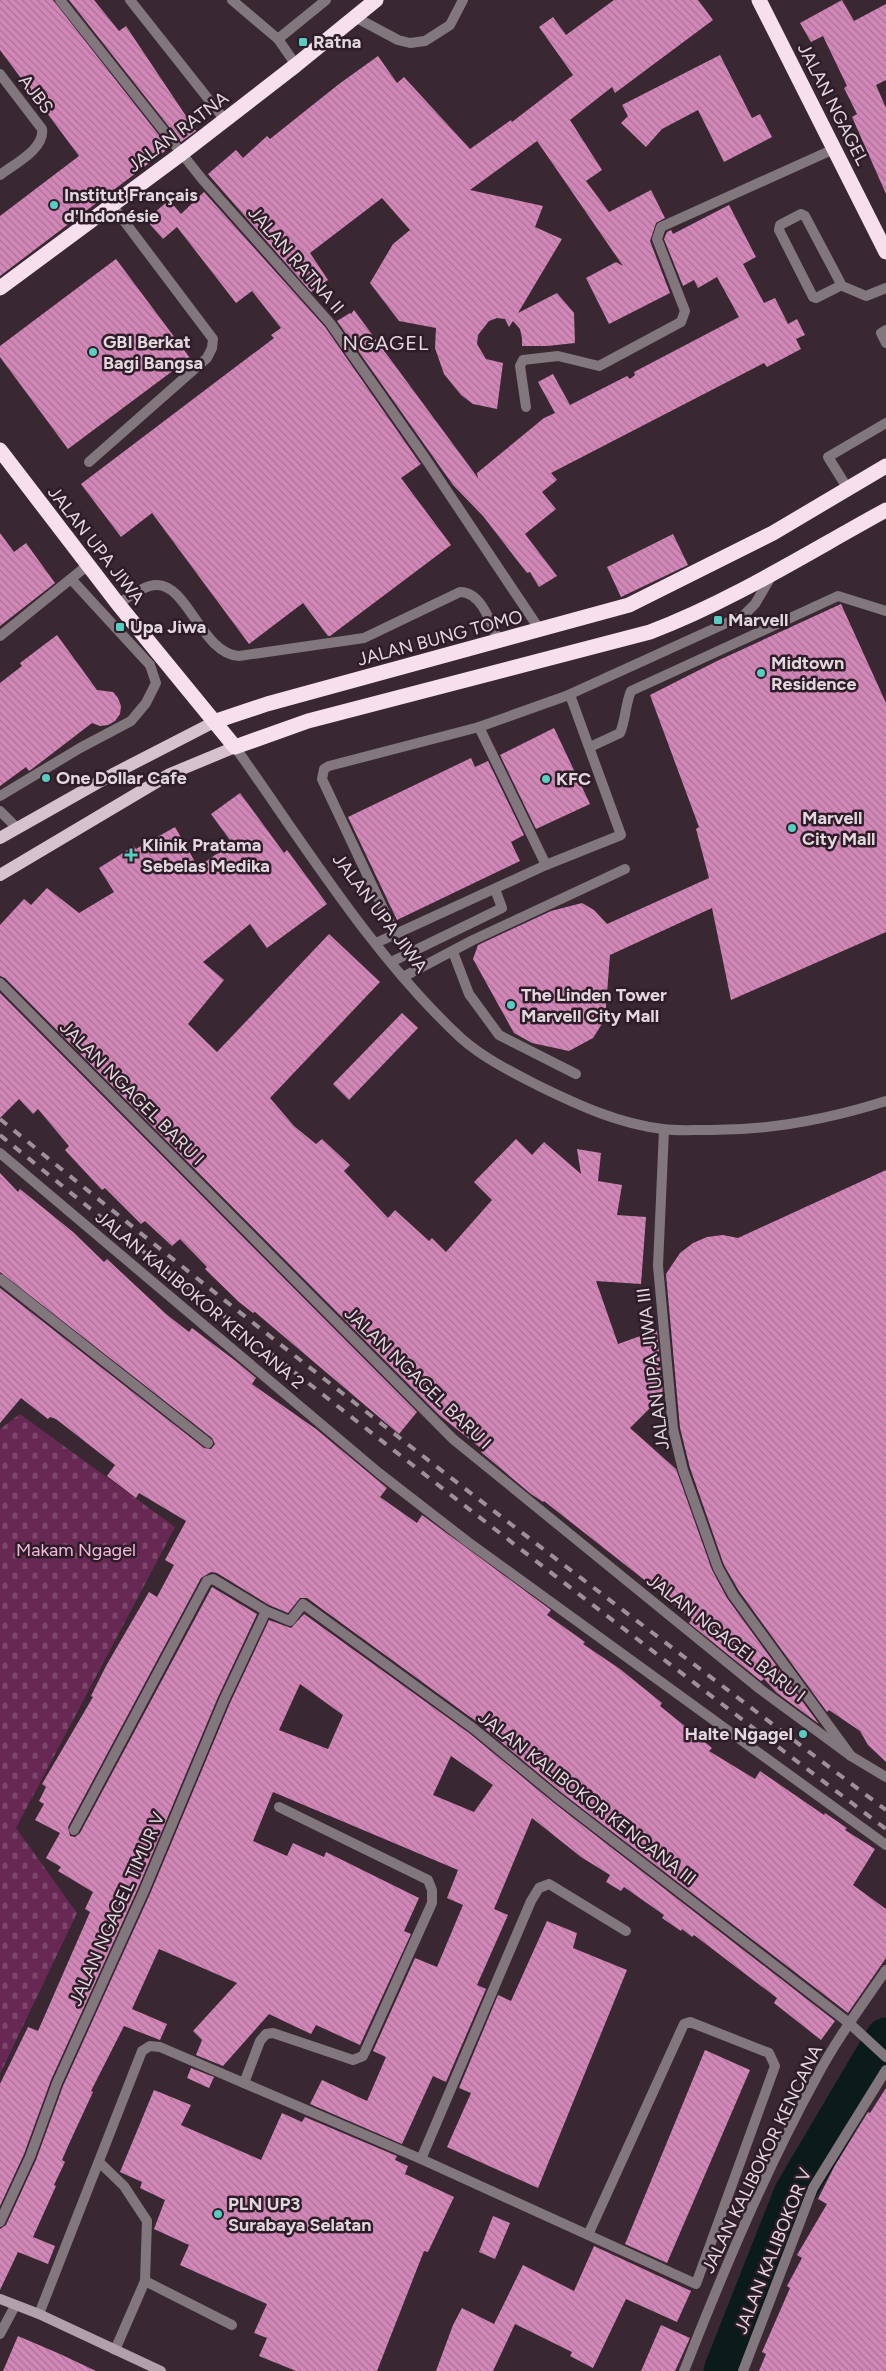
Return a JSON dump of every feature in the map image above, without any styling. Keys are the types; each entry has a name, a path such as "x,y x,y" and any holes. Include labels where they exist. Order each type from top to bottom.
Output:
{"highway":[{"name":"JALAN RATNA","path":"0,288 181,154 376,0"},
{"name":"JALAN NGAGEL","path":"759,0 886,252"},
{"name":"JALAN UPA JIWA","path":"0,450 118,604 235,746"},
{"name":"JALAN BUNG TOMO","path":"216,721 267,704 629,605 772,533 886,466"},
{"path":"235,746 308,721 650,632 684,618 774,572 886,510"}],"main road":[{"name":"JALAN BUNG TOMO","path":"0,838 216,721"},
{"path":"0,875 170,774 235,746"}],"street":[{"name":"JALAN RATNA II","path":"60,0 181,154 330,323 420,449 540,630"},
{"path":"130,0 225,120"},
{"path":"232,0 278,39 296,65"},
{"path":"278,39 326,0"},
{"path":"355,17 398,40 410,44 425,41 450,25 463,0"},
{"name":"AJBS","path":"0,74 42,129 43,134 39,144 0,175"},
{"path":"526,407 520,366 523,360 558,356 599,366 681,322 685,311 657,239 661,227 834,149"},
{"path":"89,462 207,358 213,343 213,338 112,205"},
{"path":"840,285 819,298 813,297 779,230 780,225 801,214 805,216 840,285 866,296 886,288"},
{"path":"886,330 881,333 886,342"},
{"path":"848,489 828,457 886,422"},
{"path":"0,636 88,565"},
{"path":"395,934 322,779 322,774 329,766 479,727 570,694 744,615 755,604 774,572"},
{"path":"0,796 80,748 131,721 146,703 156,683 150,665 71,579"},
{"path":"118,604 145,588 156,585 167,587 176,594 217,647 231,655 239,656 364,638 460,592 469,592 476,597 499,642"},
{"path":"590,747 620,733 624,722 627,699 631,691 838,596 886,611"},
{"path":"376,943 546,865 621,835 570,694"},
{"path":"479,727 546,865"},
{"name":"JALAN UPA JIWA","path":"235,746 403,978 462,1038 479,1052 503,1067 572,1102 616,1119 664,1130 770,1128 848,1112 886,1100"},
{"path":"0,811 17,828"},
{"path":"403,978 473,940 624,869"},
{"path":"391,962 502,908 494,888"},
{"path":"453,952 469,994 499,1035 576,1074"},
{"name":"JALAN NGAGEL BARU I","path":"0,983 453,1439 760,1689 851,1756"},
{"name":"JALAN UPA JIWA III","path":"664,1130 658,1266 673,1428 683,1470 725,1582 851,1756 886,1777"},
{"name":"JALAN KALIBOKOR KENCANA 2","path":"0,1152 379,1472 468,1542 886,1845"},
{"path":"0,1279 208,1443"},
{"path":"74,1830 207,1581 213,1579 266,1610"},
{"name":"JALAN KALIBOKOR KENCANA III","path":"266,1610 290,1621 302,1604 473,1728 558,1798 849,2023 884,2055"},
{"name":"JALAN NGAGEL TIMUR V","path":"0,2222 30,2157 58,2084 144,1891 224,1700 266,1610"},
{"path":"244,2083 260,2040 266,2034 273,2033 353,2060 363,2056 432,1903 432,1890 428,1880 280,1807"},
{"path":"420,2159 531,1901 540,1888 549,1884 626,1931"},
{"name":"JALAN KALIBOKOR KENCANA","path":"684,2371 714,2296 771,2169 815,2078 849,2023 886,1970"},
{"path":"39,2314 142,2051 150,2046 160,2047 420,2159 696,2284 775,2066 770,2053 690,2022 684,2024 588,2235"},
{"name":"JALAN KALIBOKOR V","path":"742,2371 813,2188 886,2070"},
{"path":"99,2162 124,2186 147,2221 145,2281 115,2350"},
{"path":"145,2281 232,2325"},
{"path":"0,2299 39,2314 157,2370"},
{"path":"0,2334 15,2306"}],"green space":[{"name":"Makam Ngagel","path":"20,1414 175,1527 16,1828 77,1913 0,2074 0,1429"}],"building":[{"path":"0,0 53,0 169,148 0,276 0,216 79,156 0,50"},
{"path":"69,0 94,0 119,31 126,26 196,131 181,142"},
{"path":"614,0 698,0 713,20 615,93 612,87 570,120 602,170 586,181 609,212 651,190 665,218 656,223 650,241 670,293 609,324 586,278 616,262 623,266 537,141 470,190 543,206 535,227 562,239 518,313 557,293 574,313 575,343 522,346 520,329 513,321 509,327 505,319 497,318 489,321 478,335 477,344 486,359 503,363 497,409 473,404 461,395 444,374 435,348 436,328 399,321 370,283 393,244 410,230 382,198 310,253 328,280 311,292 208,174 236,150 243,158 267,136 270,139 339,84 378,56 397,83 404,77 470,149 511,120 512,122 573,75 539,27 553,17 566,35"},
{"path":"842,0 854,21 886,4 886,80 876,85 886,108 886,194 852,117 857,114 844,88 847,86 823,36 811,42 800,23"},
{"path":"720,55 752,118 760,114 772,137 724,162 698,110 662,129 646,147 621,123 628,116 622,105"},
{"path":"204,192 325,327 421,464 401,478 451,545 330,636 328,636 303,603 249,644 152,513 121,537 81,484 274,338 271,335 281,328 252,291 236,303 177,227 163,239 146,220 169,200 181,214"},
{"path":"729,205 756,257 743,264 764,303 775,298 788,324 797,319 805,335 796,339 801,349 767,367 764,363 551,473 557,480 542,492 556,509 525,534 557,576 539,587 530,572 527,573 483,516 453,485 337,321 351,314 354,310 478,478 477,473 544,418 555,413 538,382 553,374 570,405 627,376 630,379 635,375 634,372 739,317 717,277 698,288 694,280 683,286 664,239 667,232 671,230 673,234"},
{"name":"GBI Berkat Bagi Bangsa","path":"116,259 190,358 68,449 0,357 0,346"},
{"path":"0,533 14,552 26,543 55,583 0,626"},
{"path":"673,534 688,565 621,597 607,567"},
{"name":"Marvell City Mall","path":"841,604 886,703 886,932 731,1000 712,908 610,955 605,1019 593,1038 569,1051 532,1043 514,1033 473,959 478,945 551,911 582,903 594,910 607,924 709,878 696,829 699,827 650,695 717,661"},
{"path":"57,635 97,690 113,692 118,698 121,706 120,714 115,721 108,725 100,726 92,723 32,769 29,771 26,767 0,786 0,683 22,666 20,663"},
{"name":"KFC","path":"554,728 590,804 536,829 500,755"},
{"path":"471,758 475,767 488,761 524,835 511,842 520,861 397,920 348,817"},
{"path":"240,793 284,853 287,850 327,904 267,948 250,924 203,962 224,980 188,1024 217,1052 329,934 380,982 270,1098 294,1126 316,1144 322,1139 350,1165 344,1171 388,1218 395,1210 429,1241 432,1238 446,1252 492,1200 474,1182 516,1139 532,1155 544,1142 581,1174 577,1149 601,1153 598,1181 622,1185 617,1215 646,1217 641,1284 596,1281 618,1344 657,1330 663,1395 630,1428 676,1469 712,1570 727,1598 819,1724 777,1693 764,1679 761,1681 689,1623 692,1619 656,1589 544,1501 531,1494 481,1452 483,1450 439,1415 5,978 0,976 0,925 24,899 31,905 47,888 79,913 114,892 99,868 134,846 136,849 175,827 198,867 232,843 211,814"},
{"path":"0,993 417,1412 399,1434 255,1312 253,1313 239,1302 205,1269 207,1267 180,1239 172,1246 145,1221 141,1224 105,1188 102,1190 65,1150 69,1146 38,1109 33,1114 19,1099 0,1118"},
{"path":"402,1013 418,1028 349,1100 333,1084"},
{"path":"886,1170 886,1762 868,1745 860,1731 829,1710 827,1712 739,1591 724,1565 690,1468 680,1428 666,1274 680,1253 693,1243 707,1237 723,1235 738,1238"},
{"path":"0,1173 18,1192 20,1189 73,1232 104,1262 107,1259 166,1314 189,1332 192,1328 237,1362 256,1378 252,1384 316,1429 387,1488 380,1497 417,1523 422,1515 551,1610 547,1615 585,1642 583,1644 620,1669 662,1703 660,1706 712,1748 709,1751 755,1779 760,1771 824,1815 825,1813 847,1828 845,1830 875,1849 853,1885 886,1909 886,1958 848,2013 562,1793 477,1722 307,1598 300,1598 288,1613 269,1605 217,1573 211,1572 201,1578 68,1827 70,1836 75,1837 80,1833 212,1587 257,1614 218,1697 138,1888 51,2080 24,2154 0,2206 0,2084 28,2027 38,2031 90,1912 85,1909 93,1892 58,1871 61,1867 46,1858 60,1833 35,1820 44,1804 39,1801 46,1787 42,1784 93,1697 91,1696 106,1666 149,1592 157,1597 174,1565 165,1560 186,1521 139,1493 136,1498 107,1476 115,1465 56,1419 50,1417 48,1419 21,1398 0,1423 0,1288 204,1448 211,1449 215,1444 212,1438 0,1272"},
{"path":"304,1614 469,1733 554,1803 835,2021 821,2040 774,2003 777,1998 694,1935 692,1937 662,1918 664,1915 624,1887 621,1891 606,1882 610,1875 581,1857 532,1818 494,1909 508,1915 477,1985 486,1989 446,2082 433,2076 402,2144 310,2104 322,2080 367,2101 386,2057 373,2051 415,1958 437,1967 463,1905 447,1898 458,1870 273,1792 253,1841 287,1856 293,1843 324,1857 326,1852 419,1898 404,1931 411,1934 360,2045 316,2025 311,2034 269,2014 223,2066 196,2055 202,2040 193,2031 237,1983 159,1949 132,2009 167,2024 160,2040 124,2026 91,2091 93,2092 62,2160 65,2162 54,2185 56,2186 33,2237 55,2246 48,2264 18,2252 0,2290 0,2229 6,2225 36,2160 63,2086 150,1894 230,1703 269,1620 291,1628","holes":["300,1684 343,1715 328,1749 279,1730","451,1756 493,1785 474,1812 433,1795"]},
{"path":"547,1921 577,1933 573,1948 627,1970 538,2188 447,2147 471,2093 459,2088 498,1995 511,2001"},
{"path":"705,2050 750,2070 667,2263 625,2244"},
{"path":"191,2068 214,2077 209,2088 187,2078"},
{"path":"886,2088 886,2371 759,2371 766,2354 762,2352 790,2288 787,2286 802,2258 797,2255 827,2204 818,2199 834,2167 868,2112 870,2113"},
{"path":"154,2090 191,2105 181,2125 261,2160 282,2113 302,2122 305,2117 397,2156 395,2160 408,2166 405,2174 454,2197 428,2252 424,2251 377,2371 296,2371 259,2356 267,2338 254,2333 267,2304 180,2265 189,2245 154,2229 165,2200 140,2188 142,2182 120,2172"},
{"path":"493,2216 510,2223 495,2259 479,2252"},
{"path":"594,2246 691,2291 677,2322 626,2299 593,2368 570,2356 572,2352 515,2324 493,2371 436,2371 453,2325 462,2308 494,2324 523,2265 574,2291"},
{"path":"661,2325 690,2338 675,2371 641,2371"},
{"path":"18,2336 60,2354 96,2371 3,2371"}],"waterway":[{"path":"724,2371 794,2194 886,2038"}],"railway":[{"path":"0,1119 329,1383 886,1810"},
{"path":"0,1135 219,1312 440,1486 886,1829"}],"place":[{"name":"Ratna","path":"303,42"},
{"name":"Institut Français d'Indonésie","path":"54,205"},
{"name":"GBI Berkat Bagi Bangsa","path":"93,352"},
{"name":"Marvell","path":"718,620"},
{"name":"Upa Jiwa","path":"120,627"},
{"name":"Midtown Residence","path":"761,673"},
{"name":"One Dollar Cafe","path":"46,778"},
{"name":"KFC","path":"546,779"},
{"name":"Marvell City Mall","path":"792,828"},
{"name":"Klinik Pratama Sebelas Medika","path":"131,855"},
{"name":"The Linden Tower Marvell City Mall","path":"511,1005"},
{"name":"Halte Ngagel","path":"803,1734"},
{"name":"PLN UP3 Surabaya Selatan","path":"218,2214"}],"district":[{"name":"NGAGEL","path":"386,343"}]}
